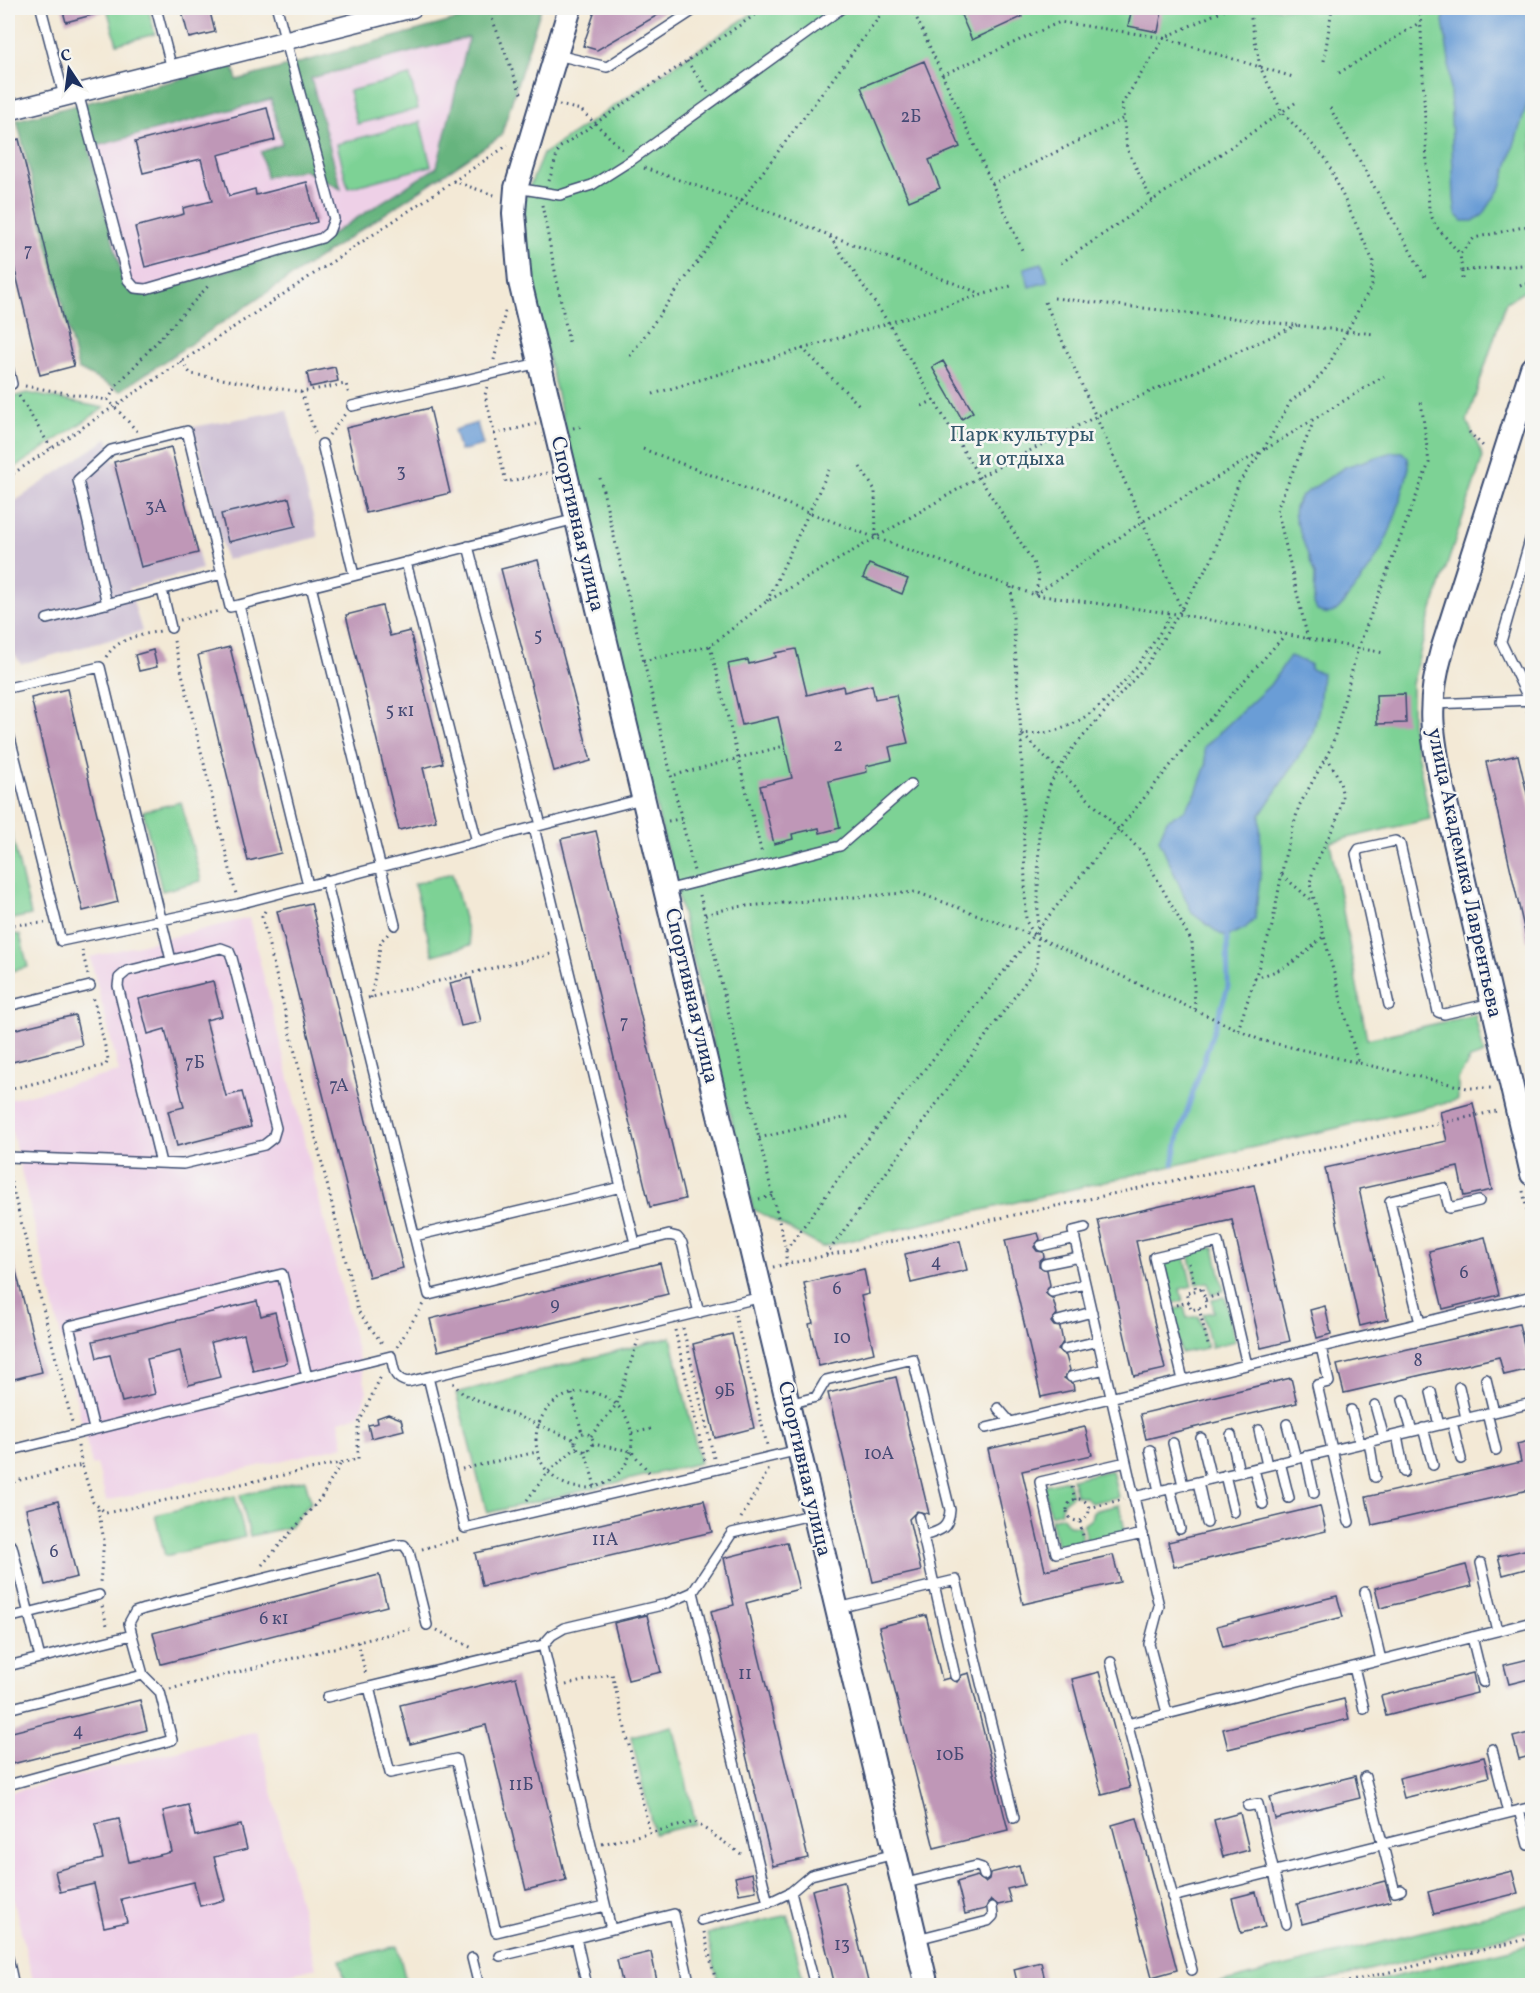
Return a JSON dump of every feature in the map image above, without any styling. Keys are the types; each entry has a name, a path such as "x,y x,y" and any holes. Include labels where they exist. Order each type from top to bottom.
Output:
{"street":[{"path":"8,111 285,40 385,11 413,8"},
{"name":"Спортивная улица","path":"570,8 507,193 514,213 520,282 788,1404 782,1453 815,1514 927,1986"},
{"name":"улица Академика Лаврентьева","path":"1533,368 1442,650 1432,683 1431,704 1432,732 1441,778 1492,1004 1528,1138 1533,1174"}],"lane":[{"path":"41,8 71,94 128,280 135,288 146,289 322,238 333,225 334,219 277,8"},
{"path":"156,8 172,69"},
{"path":"555,54 607,67 697,8"},
{"path":"507,193 560,195 592,185 633,159 842,8"},
{"path":"352,406 539,363"},
{"path":"8,367 12,384"},
{"path":"106,604 78,480 111,450 187,431 222,574 234,606 308,885"},
{"path":"322,444 354,575"},
{"path":"234,606 576,519"},
{"path":"1431,704 1532,704 1502,642 1533,533"},
{"path":"468,546 538,826 564,950 635,1243"},
{"path":"406,562 477,842"},
{"path":"47,619 222,574"},
{"path":"312,586 395,926"},
{"path":"162,590 170,625"},
{"path":"8,688 100,667 171,960"},
{"path":"8,730 61,941 238,904 644,799"},
{"path":"666,890 840,846 911,784"},
{"path":"1389,1005 1356,854 1359,849 1395,840 1400,843 1438,1012 1444,1014 1492,1004"},
{"path":"326,880 429,1295 669,1235 677,1236 682,1243 699,1313"},
{"path":"8,1157 183,1164 264,1144 273,1138 276,1128 229,951 221,948 127,971 119,978 118,986 161,1163"},
{"path":"8,1006 90,986"},
{"path":"415,1236 621,1186"},
{"path":"1420,1323 1390,1201 1444,1188 1449,1208 1479,1201"},
{"path":"1085,1228 1073,1231 1159,1606 1149,1644 1167,1713"},
{"path":"1041,1246 1075,1239"},
{"path":"1183,1380 1154,1257 1218,1242 1247,1365"},
{"path":"1045,1264 1079,1257"},
{"path":"94,1429 69,1326 282,1274 307,1377"},
{"path":"1052,1292 1085,1284"},
{"path":"986,1428 1533,1296"},
{"path":"8,1451 391,1356 395,1375 400,1380 408,1382 762,1297"},
{"path":"1058,1321 1092,1312"},
{"path":"1065,1348 1098,1341"},
{"path":"1321,1347 1329,1382 1317,1385 1349,1522"},
{"path":"788,1404 816,1397 826,1380 914,1359 950,1510 950,1522 942,1531 923,1536"},
{"path":"1071,1377 1105,1369"},
{"path":"428,1377 465,1528 782,1453"},
{"path":"1486,1379 1496,1450"},
{"path":"1459,1387 1466,1418"},
{"path":"1431,1392 1439,1425"},
{"path":"1403,1400 1412,1431"},
{"path":"1134,1497 1533,1403"},
{"path":"1376,1405 1384,1438"},
{"path":"998,1408 1010,1422"},
{"path":"1351,1410 1375,1477"},
{"path":"1452,1422 1461,1459"},
{"path":"1287,1424 1296,1459"},
{"path":"1423,1428 1433,1465"},
{"path":"1259,1430 1267,1465"},
{"path":"1396,1435 1404,1472"},
{"path":"1231,1436 1239,1472"},
{"path":"1201,1438 1211,1479"},
{"path":"1173,1443 1183,1485"},
{"path":"1150,1450 1160,1491"},
{"path":"1306,1456 1314,1493"},
{"path":"1126,1462 1040,1482 1056,1553 1143,1533"},
{"path":"1280,1462 1289,1498"},
{"path":"1254,1469 1263,1504"},
{"path":"1225,1475 1234,1512"},
{"path":"1198,1482 1207,1523"},
{"path":"1170,1488 1180,1529"},
{"path":"327,1696 543,1645 552,1635 564,1628 666,1604 693,1592 732,1533 815,1514"},
{"path":"919,1517 955,1676"},
{"path":"8,1785 172,1740 160,1692 143,1675 129,1623 135,1612 396,1545 404,1545 409,1552 428,1625"},
{"path":"12,1546 40,1658"},
{"path":"1481,1563 1497,1631"},
{"path":"837,1608 956,1580 1014,1818"},
{"path":"693,1592 768,1903"},
{"path":"1365,1592 1381,1660"},
{"path":"8,1618 99,1595"},
{"path":"1127,1724 1533,1622"},
{"path":"8,1666 132,1635"},
{"path":"1472,1637 1483,1682"},
{"path":"543,1645 611,1929"},
{"path":"1111,1662 1192,1970"},
{"path":"1354,1667 1364,1709"},
{"path":"8,1709 143,1675"},
{"path":"369,1687 390,1773 456,1759 496,1932 606,1906"},
{"path":"1492,1749 1508,1813"},
{"path":"1365,1777 1395,1892 1401,1890"},
{"path":"1248,1806 1258,1804 1286,1923"},
{"path":"1172,1897 1533,1807"},
{"path":"1520,1810 1528,1845"},
{"path":"701,1920 768,1903 791,1892 811,1875 895,1854"},
{"path":"902,1884 976,1866 982,1868 984,1875"},
{"path":"791,1892 815,1986"},
{"path":"915,1939 988,1921 993,1916 992,1907"},
{"path":"500,1956 674,1914 690,1986"},
{"path":"576,1938 587,1986"},
{"path":"8,1958 14,1986"},
{"path":"472,1958 479,1986"}],"path":[{"path":"488,8 522,96"},
{"path":"569,342 540,194 549,180 559,148 765,8"},
{"path":"630,356 741,201 886,8"},
{"path":"912,8 1023,252"},
{"path":"1152,201 1130,156 1122,119 1122,104 1164,38 1228,8"},
{"path":"826,1256 1036,966 1039,826 1046,796 1058,770 1072,749 1148,663 1211,561 1239,482 1263,450 1291,401 1323,374 1372,285 1373,261 1326,159 1282,112 1260,67 1249,8"},
{"path":"1324,61 1332,8"},
{"path":"1420,8 1429,210 1435,225 1460,254 1462,279"},
{"path":"942,75 1060,22 1164,38 1293,77"},
{"path":"1339,73 1419,23"},
{"path":"687,61 714,100"},
{"path":"1061,263 1298,101"},
{"path":"553,104 581,110 641,167 741,201 829,237 982,294"},
{"path":"1330,108 1425,276"},
{"path":"992,184 1122,119"},
{"path":"8,477 508,145"},
{"path":"453,181 507,193"},
{"path":"1460,254 1474,238 1533,225"},
{"path":"829,237 888,322 979,477 1033,562 1039,578 1035,596"},
{"path":"1462,271 1533,264"},
{"path":"108,400 118,384 228,265"},
{"path":"1520,286 1533,281"},
{"path":"653,394 1011,286"},
{"path":"1054,298 1374,334"},
{"path":"507,300 485,395 494,434 506,482 549,472"},
{"path":"1045,302 1184,615"},
{"path":"643,661 710,646 766,602 979,477 1096,416 1297,325"},
{"path":"802,348 861,407"},
{"path":"181,362 191,374 302,392 346,384 352,406 322,444 313,430 302,392"},
{"path":"1035,596 1142,522 1313,421 1384,376"},
{"path":"12,384 108,400 147,441"},
{"path":"12,384 51,448"},
{"path":"922,406 934,400"},
{"path":"1238,1029 1272,926 1281,874 1299,806 1327,757 1358,648 1429,463 1421,401"},
{"path":"1308,639 1277,509 1313,421"},
{"path":"494,434 538,424"},
{"path":"643,449 1035,596 1184,615 1384,653"},
{"path":"860,467 875,490 876,538"},
{"path":"766,602 829,470"},
{"path":"600,478 786,1250 786,1264"},
{"path":"1011,587 1021,734 1026,921 1036,935"},
{"path":"100,667 114,646 122,640 234,606"},
{"path":"1021,734 1051,732 1091,711 1126,679 1158,636 1171,614"},
{"path":"170,625 238,904"},
{"path":"786,1250 861,1148 1036,935 1191,740 1285,635"},
{"path":"710,646 765,866"},
{"path":"1021,734 1142,852 1191,942 1195,1009"},
{"path":"675,775 784,746"},
{"path":"1327,757 1341,787 1341,804 1311,870 1310,884 1312,901 1358,1063"},
{"path":"667,821 681,819"},
{"path":"1281,874 1312,901"},
{"path":"705,915 734,907 916,892 1036,935 1260,1040 1467,1088 1499,1087"},
{"path":"271,895 262,917 358,1311 391,1356"},
{"path":"8,925 56,922"},
{"path":"371,998 381,941 395,926"},
{"path":"8,1090 106,1065 108,1059 79,937"},
{"path":"1255,978 1281,971 1296,963 1323,937"},
{"path":"355,1001 564,950"},
{"path":"769,1268 1504,1109"},
{"path":"759,1138 852,1116"},
{"path":"8,1168 82,1465 93,1502 106,1513 358,1459 358,1425 391,1356 429,1295"},
{"path":"759,1199 773,1196"},
{"path":"1186,1250 1196,1290"},
{"path":"1202,1288 1207,1306 1191,1310 1186,1293 1196,1290 1202,1288"},
{"path":"732,1533 782,1453 733,1305"},
{"path":"1199,1308 1209,1349"},
{"path":"677,1318 696,1383 712,1470"},
{"path":"677,1318 712,1470"},
{"path":"592,1444 591,1436 616,1404 642,1327"},
{"path":"446,1373 463,1394 539,1423 575,1440 577,1447"},
{"path":"696,1383 702,1382"},
{"path":"572,1394 582,1433"},
{"path":"572,1394 597,1394 616,1404 626,1415 632,1433 631,1451 622,1470 615,1478 595,1487 572,1487 549,1472 537,1452 539,1423 549,1407 572,1394"},
{"path":"632,1433 651,1428"},
{"path":"582,1433 591,1436"},
{"path":"575,1440 582,1433"},
{"path":"592,1444 631,1451 657,1483"},
{"path":"585,1450 592,1444"},
{"path":"577,1447 585,1450"},
{"path":"515,1516 549,1472 577,1447"},
{"path":"585,1450 595,1487"},
{"path":"452,1472 537,1452"},
{"path":"247,1583 321,1498 341,1463"},
{"path":"8,1473 9,1483 82,1465"},
{"path":"1088,1508 1134,1497"},
{"path":"1075,1500 1085,1502 1088,1508 1088,1515 1080,1521 1073,1520 1067,1512 1069,1503 1075,1500"},
{"path":"99,1509 104,1539 99,1595 111,1641"},
{"path":"409,1552 453,1541"},
{"path":"160,1692 428,1625 489,1657"},
{"path":"358,1642 369,1687"},
{"path":"553,1688 612,1674 650,1833"},
{"path":"591,1846 695,1822 759,1867"},
{"path":"701,1920 717,1986"},
{"path":"1334,1985 1533,1938"}],"shaded area":[{"path":"485,15 457,167 120,391 52,115 235,83"},
{"path":"287,410 318,537 226,560 193,427"},
{"path":"108,438 114,462 171,447 202,569 129,588 142,631 21,664 8,644 8,506"},
{"path":"249,918 367,1391 359,1415 339,1421 344,1446 106,1501 97,1464 92,1465 8,1116 8,1100 119,1072 90,957"},
{"path":"257,1731 316,1968 243,1985 34,1985 8,1877 8,1793"}],"green space":[{"path":"107,8 148,8 155,34 117,44"},
{"path":"499,8 541,8 501,136 120,391 78,369 17,120 233,66 237,80","holes":["469,37 437,167 318,243 143,295 132,293 124,283 89,148 271,99 282,144 261,152 266,177 304,170 341,189 311,78"]},
{"name":"Парк культуры и отдыха","path":"760,8 1532,8 1532,287 1506,302 1467,421 1483,457 1428,622 1412,684 1412,727 1430,819 1330,842 1367,1039 1475,1015 1484,1054 1470,1059 1458,1079 1458,1100 822,1247 753,1209 531,286 521,207 543,154"},
{"path":"410,76 418,109 357,124 349,91"},
{"path":"420,122 431,166 348,188 337,144"},
{"path":"27,393 104,408 8,472 8,398"},
{"path":"181,802 201,881 162,891 143,811"},
{"path":"8,819 31,915 8,920"},
{"path":"452,873 471,945 433,955 414,884"},
{"path":"8,933 20,935 28,967 8,972"},
{"path":"1214,1247 1224,1291 1211,1294 1208,1282 1196,1284 1189,1253"},
{"path":"1184,1254 1192,1286 1180,1289 1183,1301 1169,1304 1159,1260"},
{"path":"1225,1297 1235,1341 1211,1347 1203,1314 1214,1312 1212,1299"},
{"path":"1184,1307 1187,1318 1199,1316 1207,1348 1181,1353 1171,1310"},
{"path":"671,1337 700,1463 487,1513 456,1393"},
{"path":"1112,1470 1118,1497 1091,1503 1085,1497 1076,1495 1072,1479"},
{"path":"305,1480 311,1502 289,1527 250,1536 240,1495"},
{"path":"1068,1480 1072,1495 1063,1503 1061,1512 1050,1515 1044,1485"},
{"path":"235,1496 245,1537 165,1556 155,1515"},
{"path":"1119,1505 1126,1534 1087,1543 1083,1525 1091,1519 1093,1511"},
{"path":"1062,1516 1069,1525 1079,1526 1083,1543 1058,1549 1051,1519"},
{"path":"673,1726 696,1824 654,1834 631,1736"},
{"path":"1532,1904 1532,1930 1307,1985 1213,1985"},
{"path":"788,1915 804,1985 719,1985 707,1934"},
{"path":"1532,1944 1532,1985 1360,1985"},
{"path":"397,1946 407,1985 346,1985 340,1960"}],"water":[{"path":"1448,8 1532,8 1532,88 1501,187 1483,215 1473,221 1463,221 1456,214 1454,199 1449,61 1443,20"},
{"path":"1042,263 1048,282 1029,287 1024,268"},
{"path":"477,423 483,445 460,451 454,430"},
{"path":"1393,452 1402,452 1408,458 1409,467 1395,518 1382,548 1374,563 1338,610 1329,613 1317,611 1314,603 1315,575 1295,518 1296,504 1301,496 1345,467"},
{"path":"1290,656 1310,664 1310,669 1322,673 1319,708 1312,736 1260,815 1261,868 1255,919 1244,929 1227,936 1220,934 1192,913 1159,839 1167,820 1185,810 1196,793 1206,765 1204,747 1270,685"}],"building":[{"path":"62,8 102,8 103,12 66,22"},
{"path":"181,8 209,8 215,32 189,38"},
{"path":"596,8 670,8 597,50 583,46"},
{"path":"979,8 1018,8 1022,17 972,40 961,15"},
{"path":"1132,8 1162,11 1158,32 1128,26"},
{"path":"924,61 960,147 929,160 940,188 909,201 861,87"},
{"path":"267,108 275,140 218,155 229,196 255,189 256,195 307,182 317,222 145,267 135,227 184,214 183,208 212,201 201,159 143,173 135,142"},
{"path":"19,139 74,366 40,375 8,241 8,142"},
{"path":"943,361 973,412 962,419 932,367"},
{"path":"335,367 338,381 310,387 307,373"},
{"path":"430,408 450,493 366,513 346,428"},
{"path":"171,447 198,553 141,567 114,462"},
{"path":"289,498 296,526 228,542 221,514"},
{"path":"538,560 591,761 554,771 501,569"},
{"path":"869,564 908,579 902,594 863,578"},
{"path":"382,606 390,636 410,631 443,763 423,768 436,821 399,830 346,615"},
{"path":"230,647 281,853 248,861 198,655"},
{"path":"796,649 807,695 843,686 844,692 872,685 875,699 896,695 908,743 889,747 892,760 866,766 867,772 829,781 840,828 820,833 819,828 792,834 793,839 774,844 760,786 792,778 778,717 742,725 728,664 748,660 749,664 776,657 775,653"},
{"path":"153,650 157,667 139,671 135,655"},
{"path":"67,689 118,902 83,911 31,698"},
{"path":"1405,694 1406,723 1377,724 1376,695"},
{"path":"1518,755 1533,819 1533,941 1527,941 1486,762"},
{"path":"596,831 685,1199 650,1207 561,839"},
{"path":"311,903 403,1268 369,1277 277,911"},
{"path":"471,978 481,1022 461,1026 450,983"},
{"path":"213,981 222,1016 206,1020 226,1096 242,1092 251,1127 177,1146 168,1111 184,1107 165,1029 148,1034 139,999"},
{"path":"75,1015 82,1045 8,1063 8,1031"},
{"path":"1473,1103 1492,1190 1464,1196 1458,1167 1359,1189 1388,1319 1360,1326 1325,1168 1447,1141 1440,1112"},
{"path":"1254,1185 1290,1341 1261,1348 1232,1220 1136,1241 1165,1369 1134,1376 1098,1220"},
{"path":"1038,1233 1040,1239 1034,1247 1037,1251 1043,1252 1044,1257 1039,1261 1039,1266 1047,1270 1050,1285 1045,1293 1053,1299 1057,1314 1051,1322 1054,1326 1060,1327 1063,1342 1058,1350 1066,1356 1070,1370 1064,1378 1073,1384 1074,1390 1041,1397 1005,1240"},
{"path":"1485,1237 1499,1295 1443,1309 1429,1251"},
{"path":"960,1241 967,1270 911,1283 905,1254"},
{"path":"12,1256 42,1372 10,1380 8,1371 8,1257"},
{"path":"660,1263 668,1294 438,1351 430,1319"},
{"path":"864,1269 869,1294 861,1296 874,1353 819,1366 809,1324 813,1323 804,1283"},
{"path":"257,1301 261,1316 275,1312 287,1363 253,1371 244,1334 211,1342 220,1377 189,1385 180,1351 147,1359 155,1394 122,1402 110,1355 97,1358 93,1341"},
{"path":"1325,1306 1331,1334 1317,1338 1310,1310"},
{"path":"1519,1324 1530,1369 1504,1375 1499,1357 1344,1393 1337,1365"},
{"path":"732,1334 754,1428 715,1438 693,1344"},
{"path":"896,1377 929,1514 917,1511 909,1519 921,1571 873,1582 828,1393"},
{"path":"1291,1378 1297,1403 1146,1439 1140,1414"},
{"path":"388,1414 401,1419 404,1430 371,1438 368,1425 378,1423 377,1418"},
{"path":"1085,1427 1092,1455 1022,1471 1045,1570 1113,1555 1120,1582 1023,1604 988,1449"},
{"path":"1533,1440 1533,1489 1372,1525 1366,1497 1521,1462 1517,1444"},
{"path":"704,1500 712,1532 482,1586 475,1553"},
{"path":"58,1501 77,1577 45,1585 26,1509"},
{"path":"1320,1506 1326,1531 1174,1567 1168,1542"},
{"path":"787,1542 799,1589 746,1603 808,1858 773,1866 711,1611 734,1605 724,1558"},
{"path":"1533,1548 1533,1567 1503,1575 1498,1556"},
{"path":"1466,1565 1472,1586 1380,1608 1375,1588"},
{"path":"379,1575 387,1606 161,1664 153,1633"},
{"path":"1337,1596 1343,1617 1223,1647 1217,1626"},
{"path":"647,1615 661,1672 628,1680 614,1623"},
{"path":"926,1615 942,1680 949,1678 957,1682 962,1675 969,1673 1008,1830 934,1848 879,1627"},
{"path":"1533,1658 1533,1678 1509,1684 1504,1665"},
{"path":"1099,1672 1130,1788 1102,1795 1072,1679"},
{"path":"1473,1673 1477,1693 1386,1716 1381,1696"},
{"path":"516,1677 566,1880 526,1890 486,1725 410,1744 400,1705"},
{"path":"1344,1699 1349,1719 1228,1749 1223,1729"},
{"path":"140,1700 147,1730 8,1765 8,1733"},
{"path":"1533,1732 1533,1755 1519,1759 1513,1737"},
{"path":"1484,1757 1489,1777 1404,1798 1399,1778"},
{"path":"1355,1776 1360,1798 1275,1819 1270,1797"},
{"path":"188,1805 195,1836 241,1825 247,1849 214,1857 225,1900 200,1906 194,1882 121,1899 127,1922 104,1927 94,1884 60,1892 55,1871 103,1859 95,1824 119,1819 129,1862 172,1852 163,1811"},
{"path":"1240,1813 1249,1850 1223,1857 1214,1820"},
{"path":"1137,1818 1177,1970 1152,1977 1112,1825"},
{"path":"1019,1866 1024,1885 1007,1889 1011,1902 998,1905 991,1900 985,1909 965,1914 957,1882 977,1876 985,1882 989,1879 990,1873"},
{"path":"1512,1871 1518,1893 1434,1914 1428,1892"},
{"path":"752,1873 756,1891 739,1894 735,1877"},
{"path":"1385,1881 1391,1901 1302,1924 1297,1904"},
{"path":"844,1882 869,1986 835,1986 812,1890"},
{"path":"1256,1892 1265,1927 1241,1933 1232,1898"},
{"path":"651,1952 658,1986 623,1986 617,1960"},
{"path":"1041,1962 1046,1986 1018,1986 1014,1969"}],"waterway":[{"path":"1173,1164 1179,1135 1228,987 1227,936"}]}
